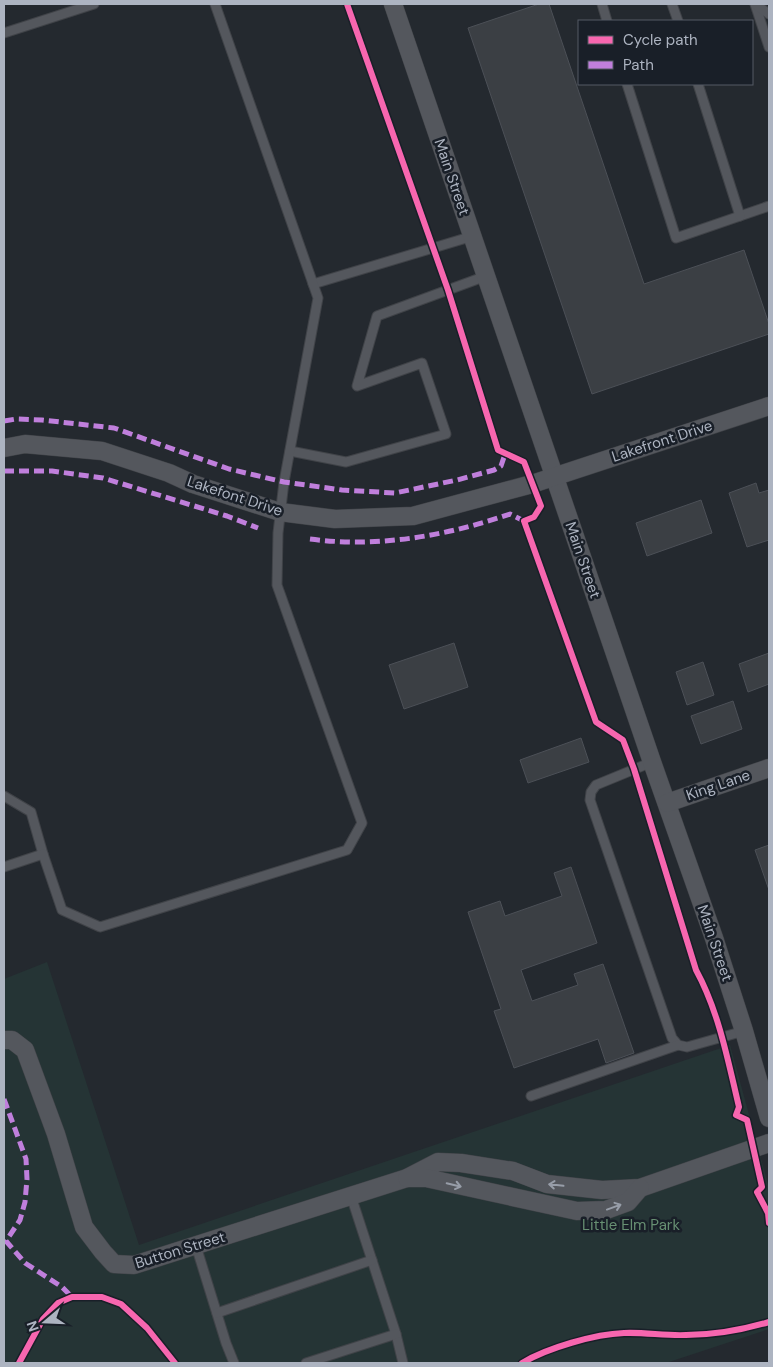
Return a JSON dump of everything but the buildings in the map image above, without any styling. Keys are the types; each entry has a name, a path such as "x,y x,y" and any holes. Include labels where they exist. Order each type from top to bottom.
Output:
{"street":[{"name":"Main Street","path":"398,5 472,236 714,938 744,1031 769,1118"},
{"name":"Lakefront Drive","path":"555,476 769,406"},
{"name":"Lakefont Drive","path":"4,448 25,444 102,450 169,473 192,484 280,512 335,519 413,516 555,476"},
{"name":"King Lane","path":"666,802 769,768"},
{"name":"Button Street","path":"4,1040 12,1040 25,1050 56,1134 84,1227 114,1264 134,1266 407,1178 438,1162 461,1163 513,1171 547,1184 602,1190 640,1188 769,1143"},
{"name":"Button Street","path":"407,1178 426,1178 577,1211 606,1210 628,1202 640,1188"}],"lane":[{"path":"4,33 94,4"},
{"path":"4,796 31,812 62,910 100,927 347,850 362,823 277,586 280,512 318,298 215,4"},
{"path":"602,4 607,20"},
{"path":"672,4 678,20"},
{"path":"769,14 755,4 769,48"},
{"path":"627,85 676,238 769,206"},
{"path":"698,85 740,216"},
{"path":"313,284 472,236"},
{"path":"290,451 346,462 446,434 422,363 357,386 377,316 486,276"},
{"path":"652,762 596,785 591,792 590,800 672,1038 678,1045"},
{"path":"4,868 43,854"},
{"path":"531,1096 678,1045 687,1047 744,1031"},
{"path":"351,1196 396,1334 403,1363"},
{"path":"196,1246 234,1363"},
{"path":"217,1313 372,1260"},
{"path":"306,1363 396,1334"}],"green space":[{"name":"Little Elm Park","path":"47,962 139,1245 730,1045 769,1188 769,1329 666,1363 4,1363 4,979"}],"marked path":[{"path":"4,421 16,419 42,420 114,428 229,469 284,482 342,490 395,493 457,480 494,470 501,466 505,454"},
{"path":"4,471 52,471 103,478 227,516 258,528"},
{"path":"310,539 361,542 386,541 437,534 510,514 524,521"},
{"path":"4,1099 26,1159 27,1179 25,1202 20,1220 6,1241 25,1263 62,1287 72,1297"}],"cycle path":[{"path":"347,4 448,290 498,450 524,462 541,506 534,517 524,521 596,722 623,740 634,769 696,970 717,1020 739,1107 736,1115 747,1120 762,1187 757,1192 768,1213 769,1223"},
{"path":"19,1363 43,1319 58,1303 72,1297 102,1297 121,1304 147,1328 175,1363"},
{"path":"522,1363 558,1347 599,1336 632,1333 707,1334 738,1330 769,1322"}]}
